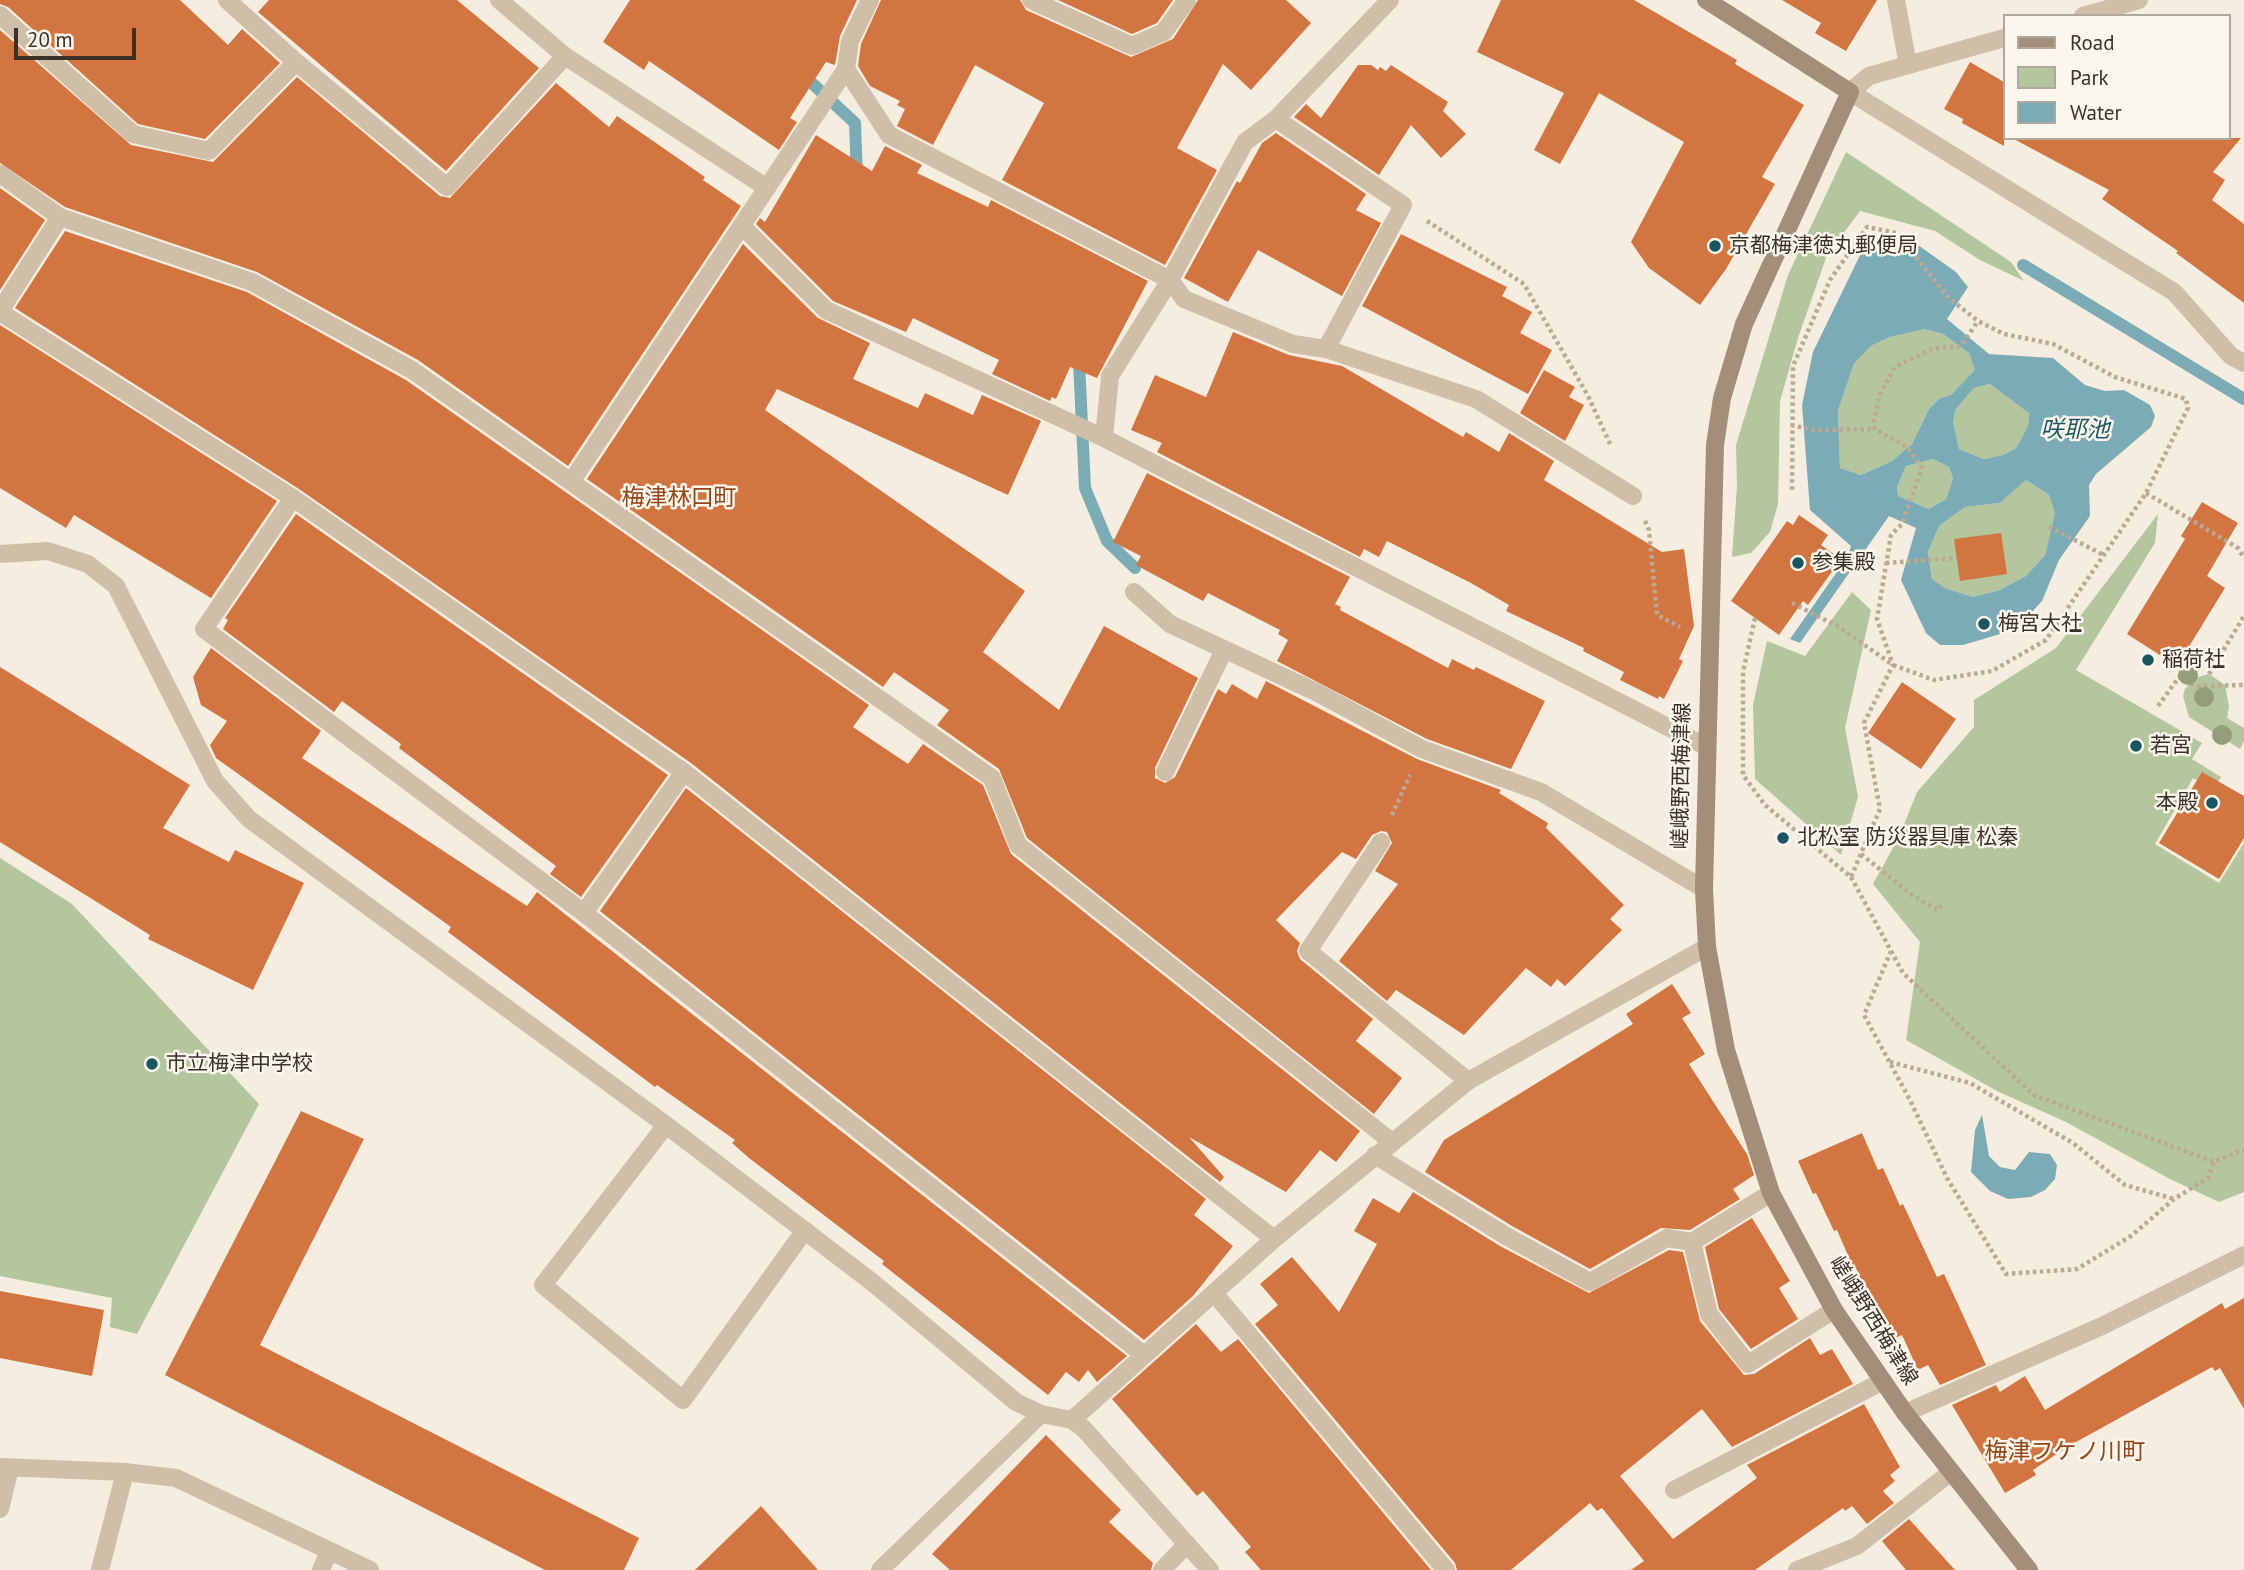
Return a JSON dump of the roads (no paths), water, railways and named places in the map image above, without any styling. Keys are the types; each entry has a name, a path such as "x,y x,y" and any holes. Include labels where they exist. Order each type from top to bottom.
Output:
{"main road":[{"path":"1706,0 1850,92"},
{"name":"嵯峨野西梅津線","path":"1850,92 1760,284 1722,398 1715,445 1705,746 1704,889 1707,947 1726,1050 1771,1193 1835,1310 1883,1381 1905,1413 2029,1570"}],"street":[{"path":"227,0 296,62 447,187 565,56"},
{"path":"499,0 565,56 768,188"},
{"path":"571,482 846,69 850,41 870,0"},
{"path":"1031,0 1132,46 1164,32 1186,0"},
{"path":"1104,438 1110,376 1170,281 1245,142 1276,119 1390,0"},
{"path":"1896,0 1908,65"},
{"path":"2090,14 2139,0"},
{"path":"0,15 134,134 209,151 296,62"},
{"path":"2002,39 1869,76 1850,92 2174,292 2231,356 2244,363"},
{"path":"846,69 889,135 1170,281 1184,299 1293,344 1326,349 1476,399 1633,496"},
{"path":"1276,119 1403,205 1326,349"},
{"path":"0,174 60,217 252,282 412,370 992,778 1018,845 1391,1142"},
{"path":"60,217 0,312 293,498 684,772 1274,1240"},
{"path":"742,226 826,310 1104,438 1705,746"},
{"path":"293,498 204,629 584,913 1144,1356"},
{"path":"0,554 48,551 88,564 116,586 215,781 248,819 805,1230 1016,1402 1041,1414 1072,1420 1210,1570"},
{"path":"1134,592 1170,624 1318,693 1422,749 1541,792 1704,889"},
{"path":"1165,772 1224,650"},
{"path":"584,913 684,772"},
{"path":"1381,842 1308,951 1468,1081"},
{"path":"1072,1420 1274,1240 1468,1081 1707,947"},
{"path":"666,1125 543,1285 683,1400 805,1230"},
{"path":"1375,1155 1506,1236 1590,1282 1667,1238 1692,1242 1771,1193"},
{"path":"1692,1242 1709,1314 1748,1364 1835,1310"},
{"path":"1905,1413 2102,1326 2244,1255"},
{"path":"1214,1293 1446,1570"},
{"path":"1674,1490 1883,1381"},
{"path":"880,1570 1041,1414"},
{"path":"0,1508 5,1468 125,1472 176,1478 370,1570"},
{"path":"100,1570 125,1472"},
{"path":"1797,1570 1857,1546 1951,1472"},
{"path":"1162,1570 1187,1544"},
{"path":"321,1570 330,1551"}],"water":[{"name":"咲耶池","path":"1918,245 1956,272 1968,287 1947,319 1989,354 2053,358 2085,385 2105,391 2124,390 2150,405 2155,416 2151,427 2096,474 2089,485 2090,516 2059,560 2042,601 2022,623 2007,632 1963,645 1940,645 1926,633 1901,580 1916,528 1889,516 1800,643 1790,639 1848,556 1851,546 1810,510 1802,405 1813,352 1863,249","holes":["1925,329 1943,334 1969,353 1975,370 1951,395 1940,398 1929,409 1912,444 1892,461 1861,475 1840,468 1838,410 1854,364 1871,346 1890,337","1990,384 2029,413 2028,426 2016,448 2003,455 1984,459 1959,449 1953,421 1956,409 1974,388","1933,459 1949,467 1953,478 1946,499 1929,509 1898,496 1897,487 1906,466","2026,480 2049,495 2055,513 2045,555 2026,576 2000,590 1973,597 1945,588 1932,579 1928,552 1939,526 1965,507 2000,503"]},
{"path":"1982,1115 1989,1156 2000,1167 2015,1170 2029,1152 2050,1154 2057,1165 2055,1179 2045,1190 2031,1197 2008,1199 1990,1191 1971,1172 1975,1130"}],"waterway":[{"path":"801,73 855,123 857,178"},
{"path":"2023,265 2244,399"},
{"path":"1075,355 1079,362 1085,488 1107,541 1135,568"}],"place":[{"name":"京都梅津徳丸郵便局","path":"1715,246"},
{"name":"参集殿","path":"1798,563"},
{"name":"梅宮大社","path":"1984,624"},
{"name":"稲荷社","path":"2148,660"},
{"name":"若宮","path":"2136,746"},
{"name":"本殿","path":"2212,803"},
{"name":"北松室 防災器具庫 松秦","path":"1783,838"},
{"name":"市立梅津中学校","path":"152,1064"}],"district":[{"name":"梅津林口町","path":"679,498"},
{"name":"梅津フケノ川町","path":"2065,1452"}]}
